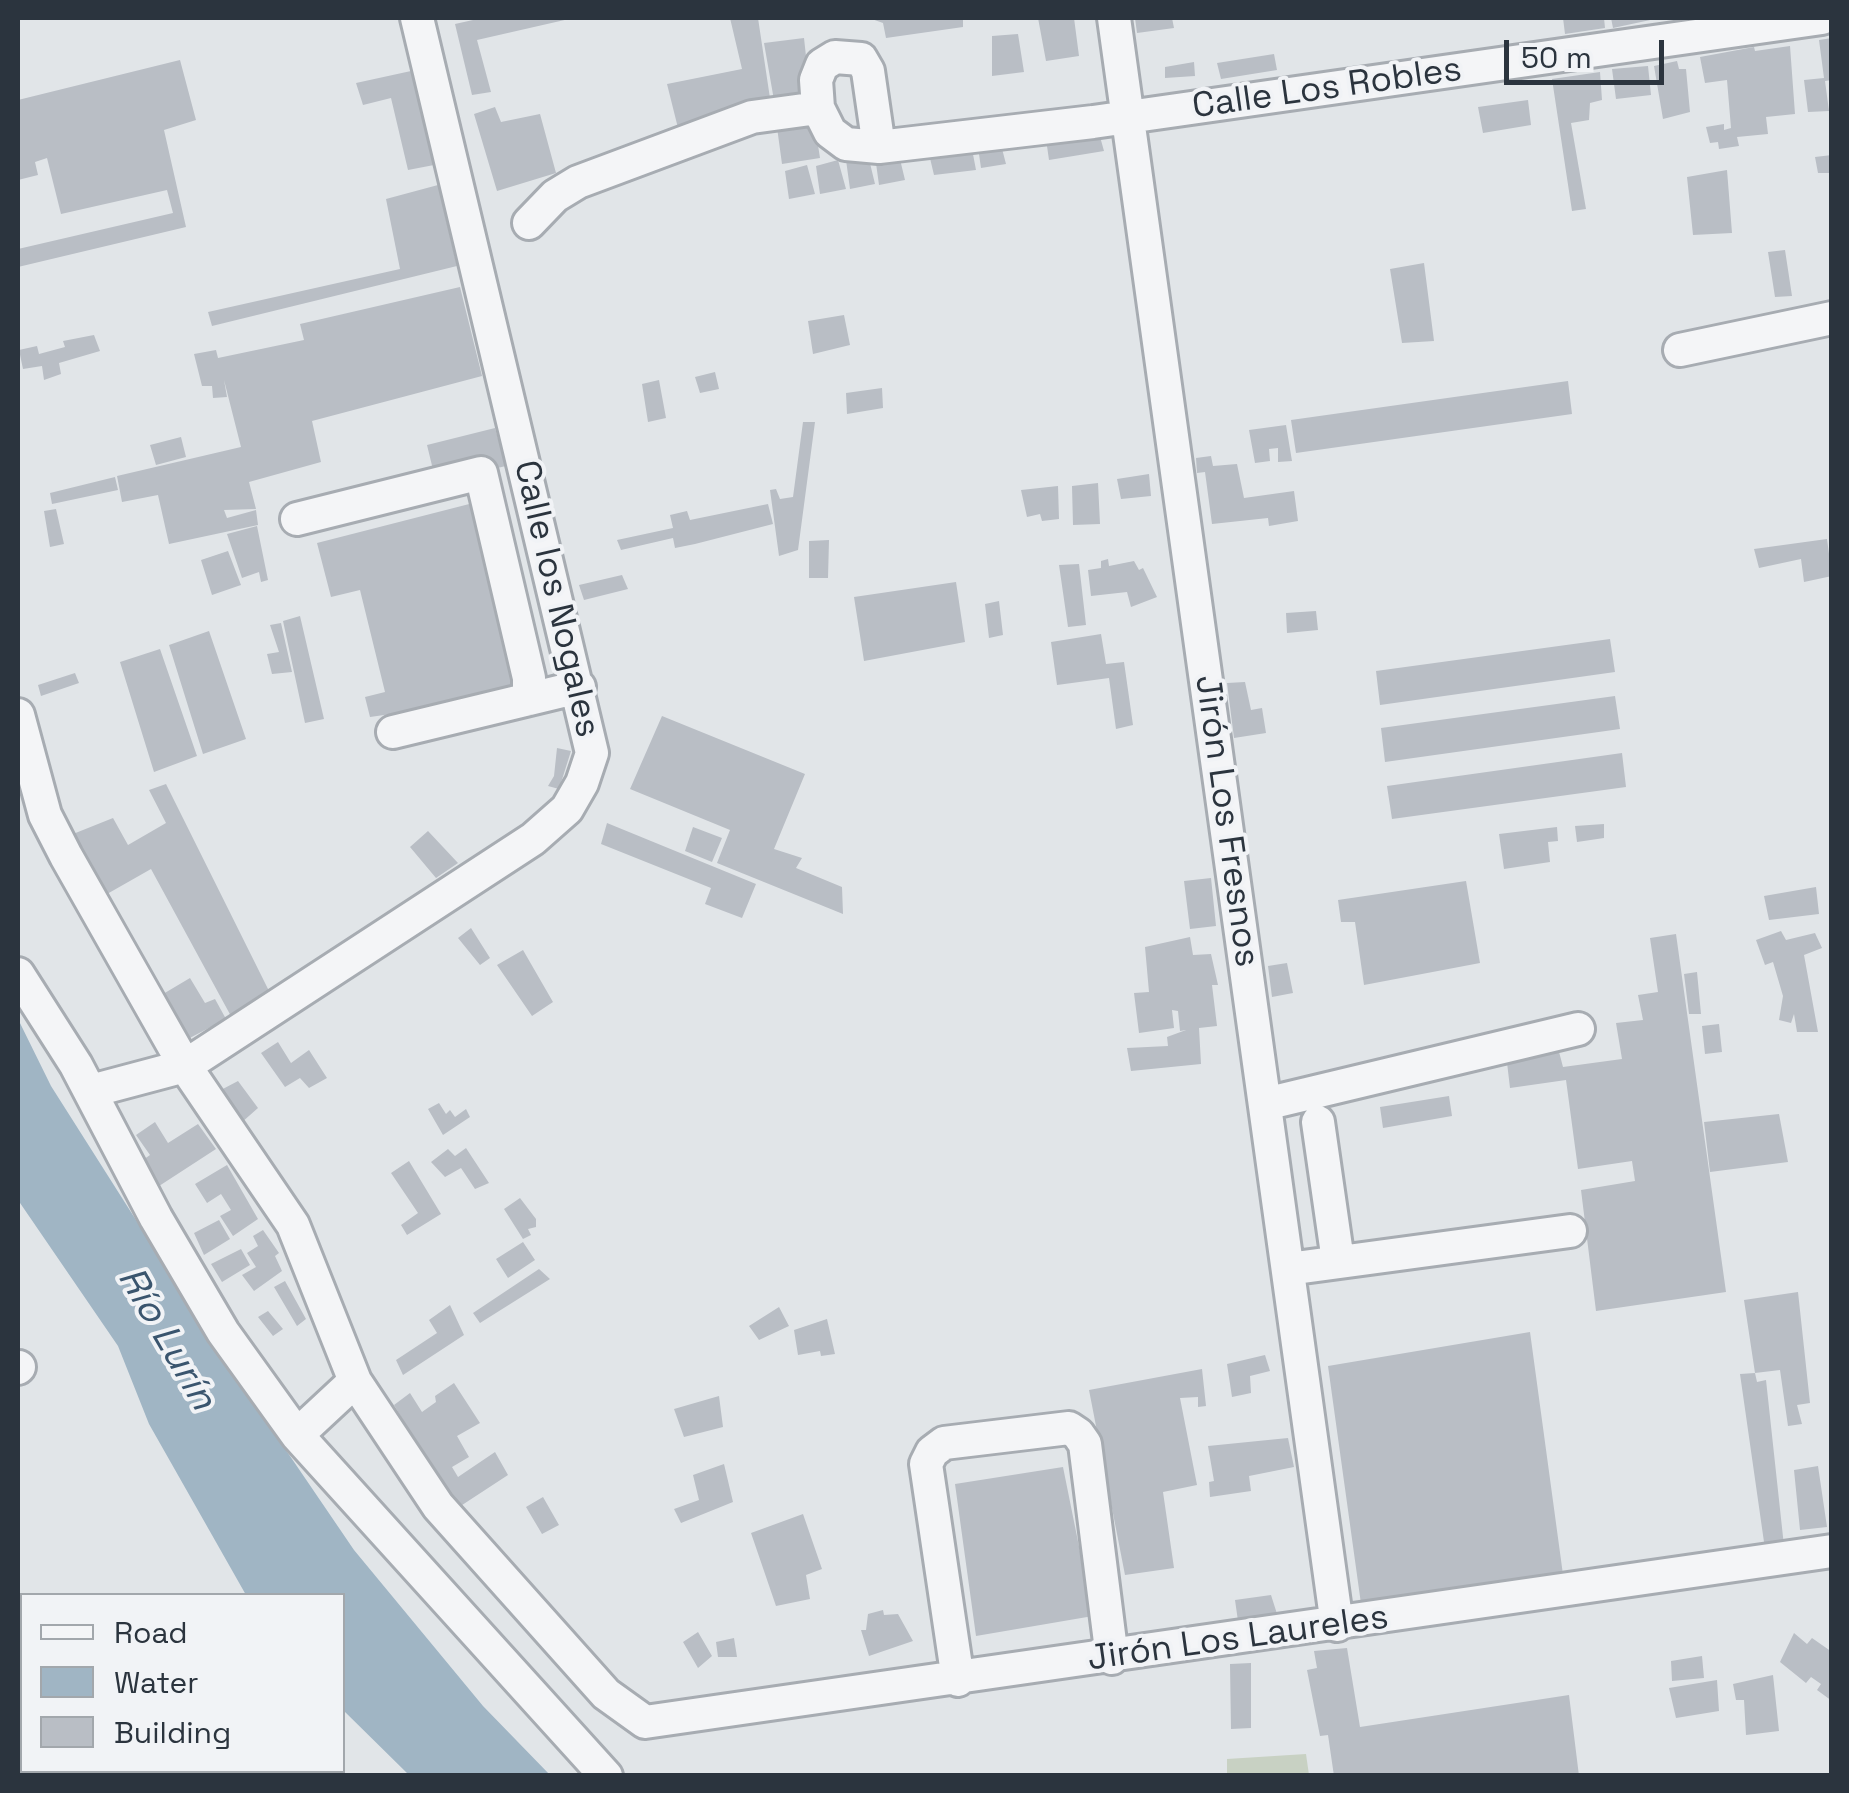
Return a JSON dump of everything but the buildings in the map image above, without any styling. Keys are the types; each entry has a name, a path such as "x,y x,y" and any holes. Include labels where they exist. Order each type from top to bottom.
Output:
{"street":[{"name":"Calle los Nogales","path":"92,1091 186,1066 533,839 567,808 582,783 592,754 580,687 417,18"},
{"name":"Jirón Los Fresnos","path":"1114,18 1337,1624"},
{"name":"Calle Los Robles","path":"879,147 1129,117 1822,18"},
{"path":"834,57 861,59 868,71 879,147 846,144 830,132 818,108 816,80 822,66 834,57"},
{"path":"528,223 555,196 578,182 752,117 818,108"},
{"path":"1680,350 1832,318"},
{"path":"296,519 481,473 529,678 529,698"},
{"path":"394,732 580,687"},
{"path":"18,716 46,815 186,1066 293,1225 355,1381 297,1435"},
{"path":"18,974 92,1091 156,1218 223,1332 297,1435 606,1776"},
{"path":"1265,1104 1578,1030"},
{"path":"1318,1122 1338,1262"},
{"path":"1288,1269 1570,1231"},
{"name":"Jirón Los Laureles","path":"355,1381 438,1506 606,1694 645,1722 1112,1658 1832,1551"},
{"path":"958,1680 926,1464 932,1452 944,1443 1069,1428 1078,1434 1085,1444 1112,1658"}],"green space":[{"path":"1306,1754 1309,1775 1227,1775 1227,1759"}],"water":[{"name":"Río Lurín","path":"18,1019 51,1086 228,1365 354,1550 483,1706 550,1775 409,1775 345,1712 345,1593 245,1593 149,1424 118,1346 18,1200"}]}
